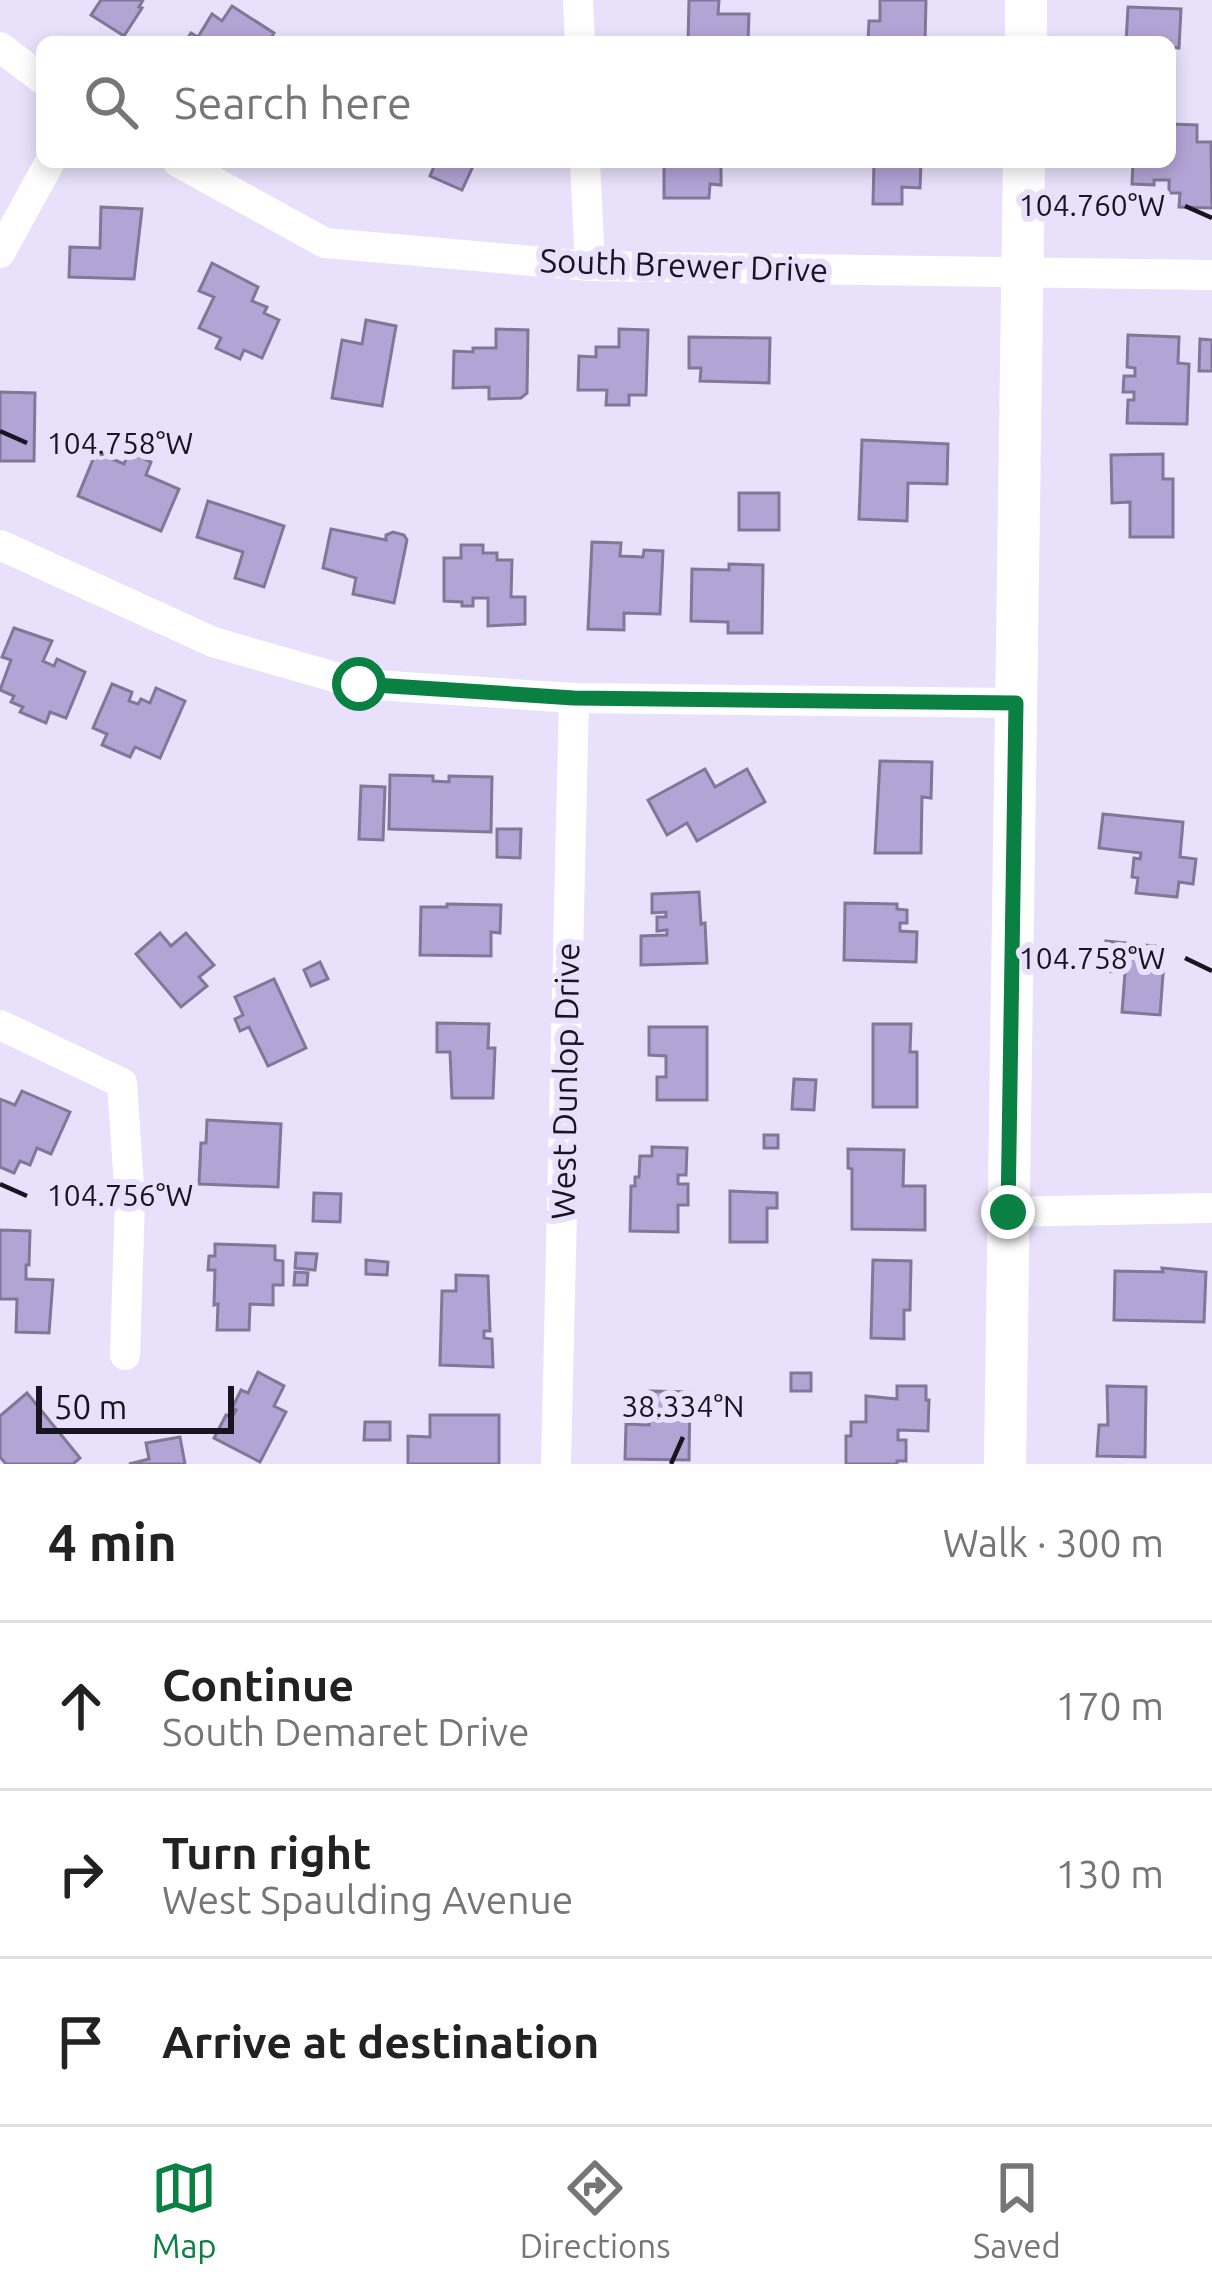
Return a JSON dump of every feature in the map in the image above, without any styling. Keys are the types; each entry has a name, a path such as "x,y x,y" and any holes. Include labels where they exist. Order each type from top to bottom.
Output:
{"street":[{"path":"578,0 580,36"},
{"path":"1026,0 1026,36"},
{"path":"0,46 36,74"},
{"path":"0,253 47,168"},
{"name":"South Brewer Drive","path":"189,168 325,243 590,266 1212,275"},
{"path":"585,168 590,266"},
{"path":"1005,1464 1024,168"},
{"path":"0,545 213,642 359,684 574,698 1016,703"},
{"name":"West Dunlop Drive","path":"556,1464 574,698"},
{"path":"0,1025 122,1084 130,1201 125,1355"},
{"path":"1008,1212 1212,1208"}],"building":[{"path":"101,0 143,0 124,36 91,15"},
{"path":"689,0 719,0 718,14 749,14 748,36 688,36"},
{"path":"880,0 926,0 925,36 868,36 869,21 880,21"},
{"path":"232,6 274,33 199,36 212,14 222,21"},
{"path":"1128,7 1181,9 1179,48 1176,36 1126,36"},
{"path":"1176,124 1197,125 1197,142 1211,142 1212,208 1179,207 1180,193 1169,193 1169,180 1132,184 1133,168 1176,168"},
{"path":"433,168 472,168 462,190 430,176"},
{"path":"664,168 721,168 721,185 710,184 709,198 664,198"},
{"path":"874,168 921,168 920,188 902,187 902,204 873,204"},
{"path":"101,207 142,209 134,279 69,277 70,247 100,248"},
{"path":"212,263 258,287 252,301 267,307 264,313 279,320 262,358 244,350 240,359 216,348 221,338 199,328 214,297 199,291"},
{"path":"366,320 396,326 382,406 332,398 342,340 362,344"},
{"path":"496,329 528,330 527,393 521,398 489,399 489,387 453,388 454,351 496,348"},
{"path":"619,329 648,330 646,395 629,395 629,405 606,405 607,390 578,390 579,356 596,357 596,347 619,347"},
{"path":"1128,335 1179,337 1178,363 1189,364 1187,424 1127,423 1128,400 1134,400 1134,392 1123,392 1124,376 1135,376 1135,368 1127,367"},
{"path":"689,337 770,338 769,383 700,381 701,368 689,368"},
{"path":"1200,339 1212,340 1212,371 1199,371"},
{"path":"0,392 35,393 34,461 0,461"},
{"path":"862,440 948,444 947,484 908,483 907,521 859,519"},
{"path":"96,452 124,464 129,452 151,462 146,475 179,489 161,531 78,496"},
{"path":"1163,454 1163,479 1173,479 1173,537 1130,537 1130,502 1112,503 1111,455"},
{"path":"739,493 779,493 779,530 739,530"},
{"path":"208,501 284,526 264,587 235,578 243,552 197,537"},
{"path":"331,529 386,540 393,532 404,535 407,540 394,603 353,594 356,578 323,568"},
{"path":"592,542 621,543 620,556 643,557 644,550 663,551 660,614 624,613 624,630 588,629"},
{"path":"461,545 483,545 483,553 512,560 511,597 525,597 525,624 488,626 488,598 473,598 473,606 444,601 444,558 461,558"},
{"path":"729,564 763,565 762,633 728,633 728,622 691,621 692,569 729,570"},
{"path":"14,628 52,641 43,661 54,666 57,659 85,672 66,718 50,712 46,723 20,712 23,707 11,702 14,696 0,690 11,660 2,657"},
{"path":"112,684 132,692 129,701 138,704 141,699 150,703 156,688 185,701 160,758 135,747 130,757 102,745 107,734 93,728"},
{"path":"880,761 932,762 931,798 922,797 921,853 875,853"},
{"path":"705,769 715,787 747,769 765,802 697,841 687,823 667,835 648,800"},
{"path":"390,775 433,776 433,781 449,782 449,776 492,777 491,832 389,829"},
{"path":"361,786 385,787 383,840 359,839"},
{"path":"1103,814 1183,822 1180,857 1196,859 1193,884 1179,882 1177,897 1136,893 1134,858 1140,859 1141,853 1099,848"},
{"path":"497,829 521,829 520,858 497,857"},
{"path":"699,892 707,963 641,965 641,936 667,935 667,930 657,931 657,917 666,917 666,912 652,913 652,894"},
{"path":"845,903 897,904 897,909 907,910 907,923 900,923 900,931 917,932 916,962 844,960"},
{"path":"501,905 500,933 491,932 491,956 420,955 421,907"},
{"path":"160,933 171,946 186,933 214,965 199,977 207,986 181,1007 136,954"},
{"path":"1106,941 1165,947 1160,1015 1122,1012 1125,973 1104,971"},
{"path":"320,962 328,979 311,986 304,970"},
{"path":"274,979 306,1048 268,1066 249,1027 240,1031 235,1019 243,1015 235,997"},
{"path":"437,1023 489,1024 488,1048 495,1048 493,1098 452,1098 450,1052 437,1052"},
{"path":"873,1024 911,1024 910,1052 917,1052 917,1107 873,1107"},
{"path":"649,1027 707,1027 707,1100 657,1100 657,1077 666,1077 666,1056 649,1055"},
{"path":"794,1079 816,1080 814,1110 792,1109"},
{"path":"22,1091 70,1112 51,1154 37,1148 30,1165 20,1161 14,1173 0,1167 0,1099 15,1105"},
{"path":"207,1120 281,1124 278,1187 199,1184"},
{"path":"764,1135 778,1135 778,1148 764,1148"},
{"path":"652,1147 687,1148 686,1175 678,1175 678,1184 688,1184 688,1205 678,1205 678,1232 630,1231 631,1186 639,1177 640,1156 652,1156"},
{"path":"848,1149 904,1150 903,1186 925,1186 925,1230 852,1229"},
{"path":"730,1191 777,1193 777,1208 767,1208 767,1242 730,1242"},
{"path":"314,1193 341,1194 340,1222 313,1221"},
{"path":"0,1230 30,1231 26,1279 53,1280 49,1333 16,1332 17,1299 0,1299"},
{"path":"215,1244 275,1246 275,1260 283,1261 283,1285 273,1285 273,1305 250,1304 249,1330 217,1330 215,1270 208,1270"},
{"path":"296,1253 317,1254 315,1270 295,1268"},
{"path":"366,1260 388,1262 387,1275 366,1274"},
{"path":"873,1260 911,1261 904,1339 871,1338"},
{"path":"1162,1268 1206,1272 1204,1322 1114,1320 1115,1271 1163,1272"},
{"path":"295,1272 308,1273 307,1285 294,1285"},
{"path":"456,1275 488,1276 490,1331 484,1331 484,1338 492,1339 493,1367 440,1365 442,1291 456,1291"},
{"path":"258,1372 284,1386 274,1406 286,1412 260,1462 214,1438 226,1415 234,1414 241,1390 248,1393"},
{"path":"791,1373 811,1373 811,1391 791,1391"},
{"path":"897,1386 926,1386 928,1431 898,1430 898,1440 906,1440 906,1461 846,1464 846,1436 851,1436 851,1422 866,1422 866,1396 897,1399"},
{"path":"1107,1386 1146,1387 1145,1457 1097,1456 1099,1425 1108,1425"},
{"path":"650,1391 690,1392 689,1460 625,1459 626,1424 649,1425"},
{"path":"27,1393 80,1458 73,1464 6,1464 0,1457 0,1416"},
{"path":"430,1415 499,1415 499,1464 408,1464 408,1436 430,1437"},
{"path":"365,1422 390,1422 390,1440 364,1440"},
{"path":"180,1437 185,1464 129,1464 149,1459 146,1443"}],"route":[{"path":"359,684 574,698 1016,703 1008,1212"}]}
